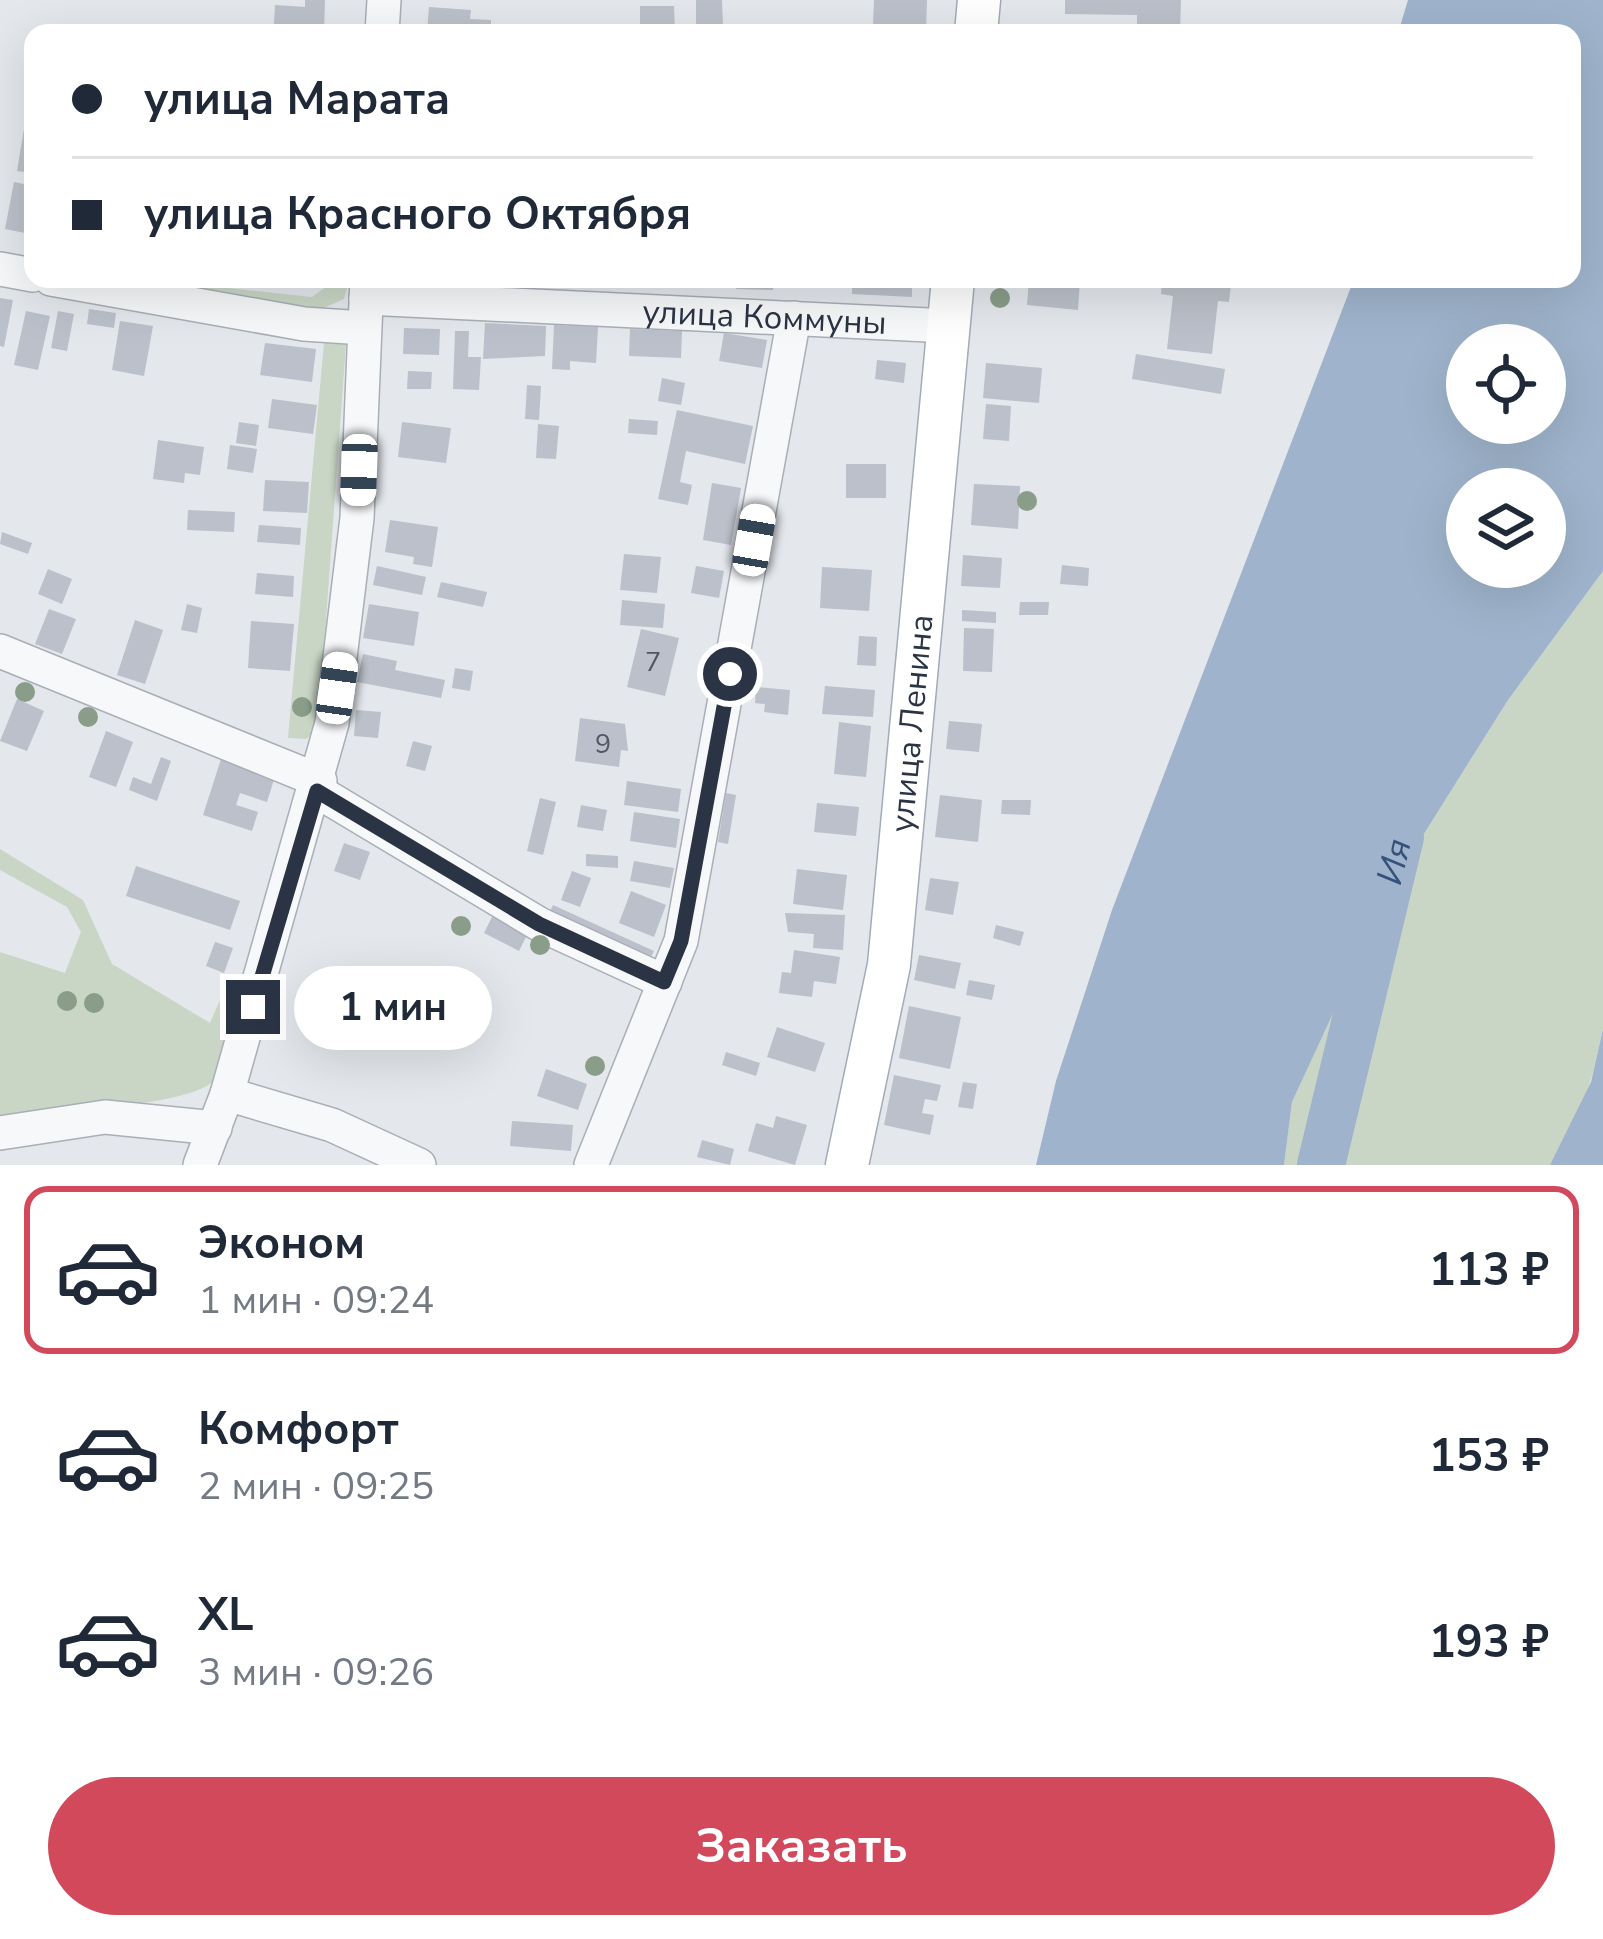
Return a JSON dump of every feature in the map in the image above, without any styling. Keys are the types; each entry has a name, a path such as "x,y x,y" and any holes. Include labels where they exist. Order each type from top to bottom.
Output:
{"main road":[{"name":"улица Ленина","path":"848,1165 889,965 952,288"}],"street":[{"name":"улица Коммуны","path":"102,288 304,324 366,302 949,326"},
{"path":"200,1165 227,1094 318,786 342,654 357,518 366,302"},
{"path":"591,1165 681,941 794,317"},
{"path":"0,651 318,786 539,924 664,982"},
{"path":"227,1094 332,1124 419,1165"},
{"path":"0,1133 104,1117 215,1128"}],"green space":[{"path":"196,288 312,297 324,288 347,288 344,299 321,309"},
{"path":"324,343 346,344 318,730 306,739 288,738"},
{"path":"1603,571 1603,1029 1570,1135 1550,1165 1284,1165 1292,1102 1395,880 1508,700"},
{"path":"0,849 83,900 112,964 210,1023 223,993 240,1031 227,1064 214,1081 145,1103 0,1118 0,952 65,973 81,932 67,907 0,870"}],"water":[{"path":"1408,0 1603,0 1603,571 1508,700 1395,880 1292,1102 1284,1165 1036,1165 1056,1081 1112,910 1351,288 1581,288 1581,24 1401,24"},
{"path":"1603,1029 1603,1165 1550,1165 1591,1082"}],"building":[{"path":"305,0 325,0 324,24 274,24 275,5 305,7"},
{"path":"696,0 722,0 723,24 696,24"},
{"path":"874,0 927,0 926,24 873,24"},
{"path":"1065,0 1181,0 1180,24 1137,24 1137,15 1065,14"},
{"path":"640,6 674,6 675,24 640,24"},
{"path":"429,7 471,10 470,19 491,20 491,24 428,24"},
{"path":"24,129 24,172 17,171"},
{"path":"14,182 24,184 24,233 5,229"},
{"path":"852,288 912,288 912,297 852,294"},
{"path":"1028,288 1079,288 1078,310 1027,305"},
{"path":"1161,288 1231,288 1229,302 1218,301 1212,354 1167,349 1173,296 1161,294"},
{"path":"0,298 13,300 4,347 0,346"},
{"path":"89,309 116,313 114,328 87,324"},
{"path":"26,311 50,316 38,370 14,365"},
{"path":"58,311 74,314 67,351 51,348"},
{"path":"120,321 153,326 144,376 112,370"},
{"path":"485,323 546,326 545,356 483,359"},
{"path":"554,325 598,327 596,363 570,361 570,370 552,369"},
{"path":"404,328 440,329 439,355 403,354"},
{"path":"630,329 682,331 681,358 629,356"},
{"path":"455,331 469,331 468,357 481,357 479,390 453,389"},
{"path":"724,333 767,340 762,368 719,361"},
{"path":"265,343 316,349 312,382 260,375"},
{"path":"1136,354 1225,369 1221,394 1132,379"},
{"path":"877,360 906,363 904,383 875,379"},
{"path":"986,363 1042,368 1039,403 983,398"},
{"path":"408,371 432,372 431,389 407,389"},
{"path":"662,378 685,383 681,405 658,401"},
{"path":"527,385 541,386 539,420 525,419"},
{"path":"272,399 317,405 313,434 268,428"},
{"path":"986,404 1011,406 1009,441 983,439"},
{"path":"677,410 753,426 745,464 686,451 680,482 692,485 688,505 658,499"},
{"path":"629,419 658,421 657,435 628,433"},
{"path":"239,422 259,425 256,446 236,443"},
{"path":"402,422 451,428 446,463 398,457"},
{"path":"538,424 559,426 556,459 536,458"},
{"path":"158,440 204,447 200,475 185,473 184,483 153,479"},
{"path":"230,445 257,449 253,473 227,469"},
{"path":"846,464 886,464 886,498 846,498"},
{"path":"265,480 309,482 307,513 263,511"},
{"path":"712,483 741,488 731,545 703,540"},
{"path":"974,484 1020,486 1018,529 971,525"},
{"path":"188,510 235,512 234,532 187,530"},
{"path":"390,520 438,527 432,567 413,564 414,557 385,552"},
{"path":"259,525 301,528 300,545 257,542"},
{"path":"2,532 32,543 28,554 0,544"},
{"path":"624,554 661,557 657,593 620,590"},
{"path":"963,555 1002,558 1000,588 961,586"},
{"path":"1062,565 1089,568 1088,586 1060,584"},
{"path":"377,566 426,577 422,595 373,585"},
{"path":"696,566 724,571 719,598 691,593"},
{"path":"822,567 872,570 869,611 820,608"},
{"path":"48,569 72,579 62,604 38,594"},
{"path":"257,573 294,576 293,597 255,594"},
{"path":"441,582 487,592 483,607 437,597"},
{"path":"622,600 665,604 663,628 620,625"},
{"path":"1020,602 1049,602 1048,615 1019,615"},
{"path":"187,604 202,608 197,633 181,630"},
{"path":"369,604 419,612 414,646 363,638"},
{"path":"49,609 76,619 62,654 35,644"},
{"path":"962,610 996,612 996,623 962,621"},
{"path":"135,620 163,630 145,684 117,675"},
{"path":"251,621 294,624 290,671 248,668"},
{"path":"964,628 994,629 992,672 963,671"},
{"path":"641,629 679,638 665,696 627,687"},
{"path":"859,636 877,637 876,666 857,665"},
{"path":"363,654 397,661 395,670 445,680 441,698 357,682"},
{"path":"455,668 473,671 470,691 452,688"},
{"path":"825,686 875,690 873,717 822,714"},
{"path":"756,687 790,690 788,715 764,712 765,704 755,703"},
{"path":"17,699 44,711 27,751 0,741"},
{"path":"356,710 381,712 378,738 354,736"},
{"path":"580,718 625,724 628,751 621,750 619,767 575,761"},
{"path":"949,721 982,724 979,752 946,749"},
{"path":"839,722 871,726 866,777 834,774"},
{"path":"106,731 133,742 116,787 89,777"},
{"path":"413,741 432,746 425,771 406,766"},
{"path":"222,756 276,773 267,802 240,793 236,805 258,812 252,831 203,815"},
{"path":"161,757 171,761 157,801 129,790 133,777 151,784"},
{"path":"627,781 681,789 678,812 624,805"},
{"path":"726,793 736,795 728,844 718,842"},
{"path":"940,795 982,800 978,842 935,837"},
{"path":"540,798 556,802 543,855 527,851"},
{"path":"1002,800 1031,800 1030,815 1001,814"},
{"path":"817,803 859,807 856,836 814,832"},
{"path":"581,805 607,810 603,831 577,827"},
{"path":"634,812 680,819 676,848 630,841"},
{"path":"344,843 370,852 360,880 334,871"},
{"path":"586,854 618,856 618,868 586,866"},
{"path":"634,861 674,868 670,888 630,881"},
{"path":"136,866 240,901 230,930 126,896"},
{"path":"797,869 847,875 843,910 793,904"},
{"path":"572,871 591,878 580,907 561,900"},
{"path":"930,878 959,882 953,915 925,910"},
{"path":"631,891 666,905 654,937 619,923"},
{"path":"553,905 654,951 648,963 547,918"},
{"path":"785,913 845,915 843,950 813,948 814,934 788,932"},
{"path":"493,915 528,933 519,951 484,933"},
{"path":"996,925 1024,932 1020,946 993,938"},
{"path":"215,942 233,948 224,973 206,966"},
{"path":"794,950 840,957 836,984 814,981 812,997 779,993 782,972 791,973"},
{"path":"919,955 961,963 955,989 914,980"},
{"path":"969,980 995,985 992,1000 966,995"},
{"path":"909,1006 961,1017 950,1069 899,1058"},
{"path":"777,1027 825,1043 815,1072 767,1057"},
{"path":"726,1052 760,1063 756,1076 722,1065"},
{"path":"546,1069 587,1084 578,1110 537,1096"},
{"path":"894,1075 941,1085 937,1101 925,1099 922,1113 934,1115 930,1135 884,1125"},
{"path":"963,1082 977,1084 973,1109 958,1107"},
{"path":"776,1116 807,1125 795,1165 748,1151 756,1123 773,1128"},
{"path":"512,1121 573,1125 571,1151 510,1146"},
{"path":"702,1140 734,1149 730,1165 697,1157"}],"waterway":[{"name":"Ия","path":"1321,1165 1400,837"}],"route":[{"path":"253,1007 317,791 418,856 539,924 664,982 681,941 730,674"}]}
